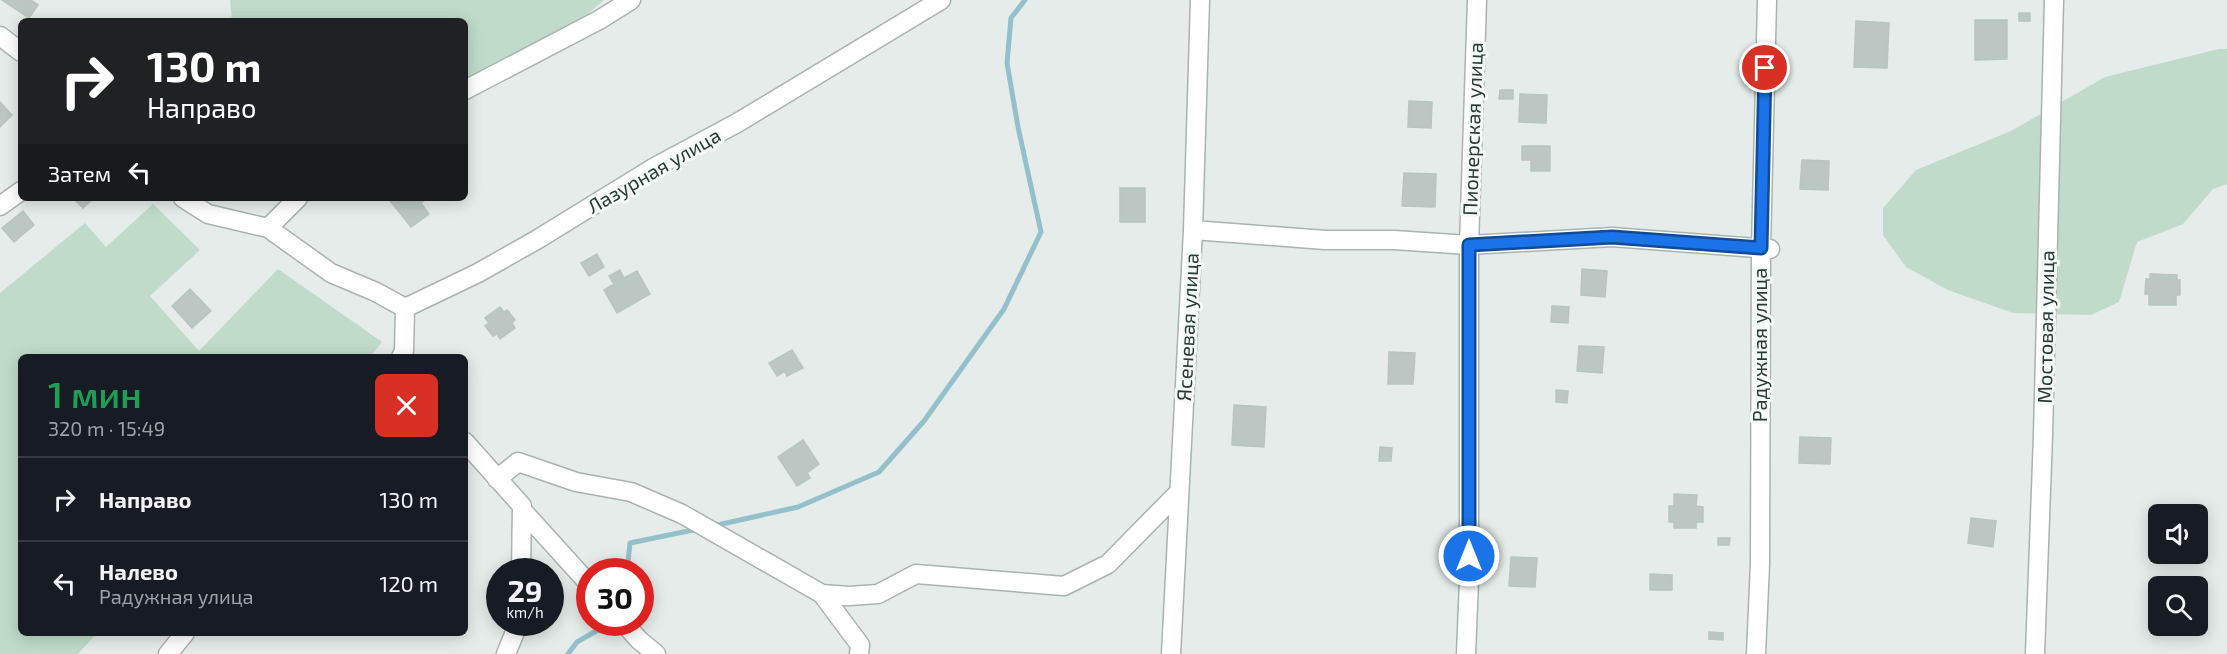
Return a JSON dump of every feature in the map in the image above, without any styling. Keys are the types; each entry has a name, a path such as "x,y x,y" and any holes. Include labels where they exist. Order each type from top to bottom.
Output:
{"street":[{"path":"468,88 599,20 632,0"},
{"name":"Лазурная улица","path":"405,308 478,273 528,245 655,167 737,123 941,0"},
{"name":"Ясеневая улица","path":"1172,654 1193,231 1200,0"},
{"name":"Пионерская улица","path":"1466,654 1469,580 1469,245 1478,0"},
{"name":"Радужная улица","path":"1756,654 1760,564 1767,0"},
{"name":"Мостовая улица","path":"2035,654 2054,0"},
{"path":"0,36 18,50"},
{"path":"0,206 18,193"},
{"path":"188,201 208,214 268,228 331,273 376,292 405,308 403,354"},
{"path":"268,228 295,201"},
{"path":"1193,231 1325,240 1394,240 1469,245 1612,237 1765,248"},
{"path":"468,445 522,506 521,558"},
{"path":"497,479 518,462 576,482 631,492 682,514 822,594 860,645 859,654"},
{"path":"822,594 849,596 878,594 916,574 1064,586 1108,564 1179,492"},
{"path":"522,510 576,570"},
{"path":"168,654 183,636"},
{"path":"506,654 513,636"},
{"path":"635,636 656,654"}],"green space":[{"path":"230,0 604,0 584,17 468,82 468,18 232,18"},
{"path":"2227,49 2227,184 2213,189 2183,224 2137,242 2119,302 2091,315 2013,313 1948,290 1906,267 1883,235 1883,208 1916,170 2011,131 2105,77"},
{"path":"153,204 200,250 150,296 199,351 278,269 382,342 372,354 18,354 18,636 94,636 78,654 0,654 0,293 85,223 106,247"}],"building":[{"path":"2,0 31,0 38,5 29,18"},
{"path":"2019,13 2030,13 2030,21 2019,21"},
{"path":"1975,20 2007,20 2007,59 1975,60"},
{"path":"1856,21 1889,23 1887,68 1854,67"},
{"path":"1500,90 1513,90 1513,99 1499,99"},
{"path":"1520,94 1547,95 1546,123 1519,122"},
{"path":"1409,101 1432,102 1431,128 1408,127"},
{"path":"0,102 12,115 0,127"},
{"path":"1522,146 1550,146 1550,171 1531,171 1531,160 1522,160"},
{"path":"1802,160 1829,161 1828,190 1800,189"},
{"path":"1404,173 1436,174 1435,207 1402,206"},
{"path":"1120,188 1145,188 1145,222 1120,222"},
{"path":"76,201 91,201 83,208"},
{"path":"390,201 424,201 421,203 429,214 411,227"},
{"path":"23,211 34,225 14,242 2,228"},
{"path":"597,254 604,267 589,276 581,263"},
{"path":"1582,269 1607,271 1605,297 1581,295"},
{"path":"620,270 624,278 637,271 650,294 617,313 604,290 614,284 609,276"},
{"path":"2150,274 2177,275 2177,280 2180,280 2180,295 2176,295 2176,305 2149,305 2149,294 2145,294 2146,279 2150,279"},
{"path":"190,289 211,311 192,328 172,306"},
{"path":"1552,306 1569,307 1568,323 1551,322"},
{"path":"500,307 504,312 507,310 515,320 512,323 515,328 500,339 497,334 493,336 485,326 489,323 485,318"},
{"path":"1579,346 1604,347 1602,373 1577,371"},
{"path":"792,350 803,368 787,376 785,371 777,376 769,363"},
{"path":"1389,352 1415,353 1413,384 1388,384"},
{"path":"1556,390 1568,391 1567,403 1556,402"},
{"path":"1234,405 1266,407 1264,447 1232,445"},
{"path":"1800,437 1831,438 1830,464 1799,463"},
{"path":"803,440 819,464 807,473 810,478 797,486 778,457"},
{"path":"1380,447 1392,448 1391,461 1379,461"},
{"path":"1674,494 1697,495 1696,506 1703,507 1703,522 1696,522 1696,528 1674,528 1674,522 1669,522 1669,506 1674,506"},
{"path":"1971,518 1996,521 1993,547 1968,543"},
{"path":"1718,538 1730,538 1729,545 1718,545"},
{"path":"1511,557 1537,558 1535,587 1509,586"},
{"path":"1650,574 1672,575 1672,590 1650,590"},
{"path":"1709,632 1723,633 1723,640 1709,639"}],"waterway":[{"path":"713,526 798,507 879,472 924,421 1004,309 1041,232 1018,127 1007,63 1011,18 1025,0"},
{"path":"628,558 630,543 698,529"},
{"path":"568,654 577,642 588,636"}],"route":[{"path":"1469,556 1469,245 1612,237 1761,248 1765,68"}]}
